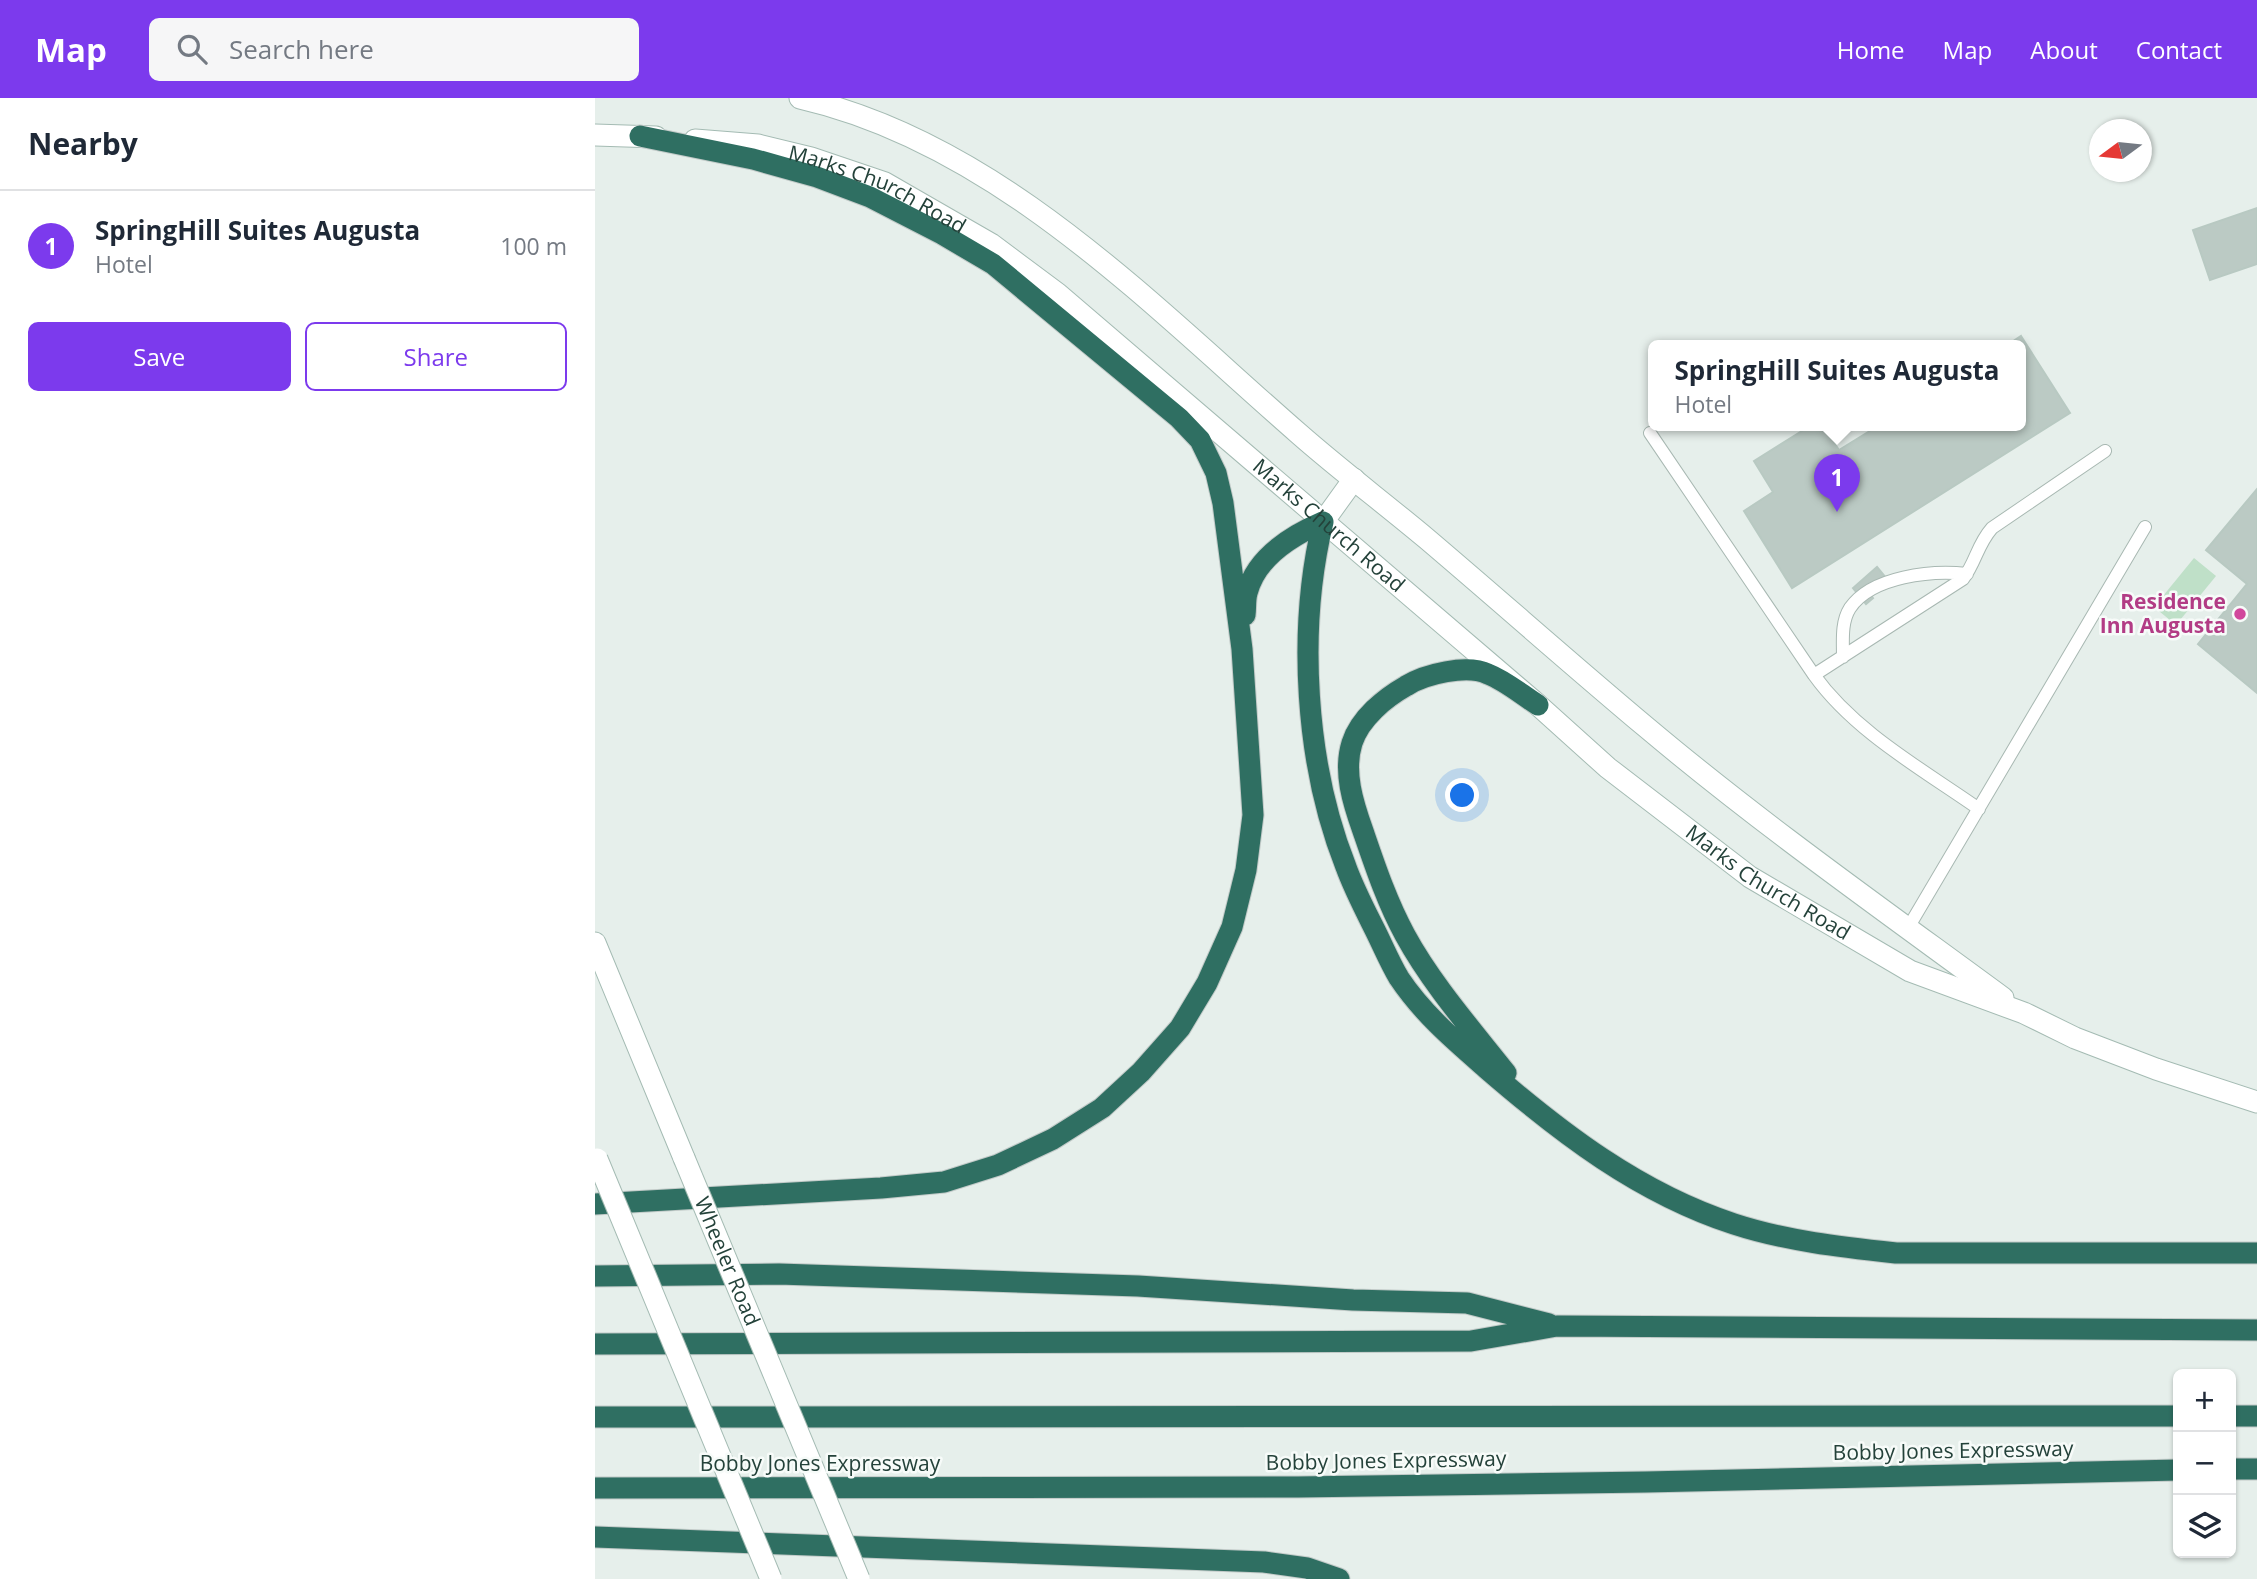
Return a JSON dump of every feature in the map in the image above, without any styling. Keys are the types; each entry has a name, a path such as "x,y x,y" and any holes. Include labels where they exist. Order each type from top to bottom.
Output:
{"highway":[{"path":"595,1204 944,1182 998,1165 1053,1139 1102,1108 1142,1072 1180,1028 1207,983 1232,927 1246,870 1253,815 1242,649 1225,515 1216,473 1200,440 1179,418 993,264 942,234 870,197 817,177 753,159 640,136"},
{"path":"1242,649 1247,592 1257,570 1297,534 1323,522"},
{"path":"1323,522 1314,561 1307,678 1320,778 1345,867 1398,977 1428,1017 1535,1110 1626,1175 1678,1202 1734,1224 1803,1240 1896,1253 2257,1253"},
{"path":"1535,1110 1446,996 1405,936 1377,874 1347,775 1352,744 1363,723 1392,694 1420,678 1445,672 1486,673 1538,705"},
{"path":"595,1276 779,1274 1138,1286 1353,1300 1467,1303 1557,1326"},
{"path":"595,1344 1471,1341 1557,1326 2257,1330"},
{"name":"Bobby Jones Expressway","path":"595,1417 2173,1416"},
{"path":"2236,1416 2257,1416"},
{"path":"2236,1469 2257,1469"},
{"name":"Bobby Jones Expressway","path":"595,1489 1298,1487 2173,1470"},
{"path":"595,1537 1264,1562 1307,1568 1339,1579"}],"street":[{"name":"Marks Church Road","path":"800,98 827,101 916,139 1018,197 1156,307 1302,436 1738,803 2024,1013"},
{"name":"Marks Church Road","path":"595,135 758,145 811,158 885,183 991,244 1058,294 1608,768 1750,877 1910,971 2024,1013 2075,1038 2156,1069 2257,1102"},
{"path":"1323,522 1354,479"},
{"name":"Wheeler Road","path":"595,943 859,1579"},
{"path":"596,1157 771,1579"}],"lane":[{"path":"1650,433 1814,675 1835,701 1854,721 1979,810"},
{"path":"1814,675 1963,579 1981,541 1992,528 2105,451"},
{"path":"1908,928 2145,527"},
{"path":"1843,657 1843,626 1849,609 1859,598 1878,587 1916,574 1967,574"}],"green space":[{"path":"2194,558 2216,576 2176,625 2154,607"}],"building":[{"path":"2257,208 2257,264 2210,280 2193,230"},
{"path":"2026,344 2070,413 1792,588 1744,511 1773,492 1754,461 1802,431 1826,431 1839,450 1870,431 2026,431"},
{"name":"Residence Inn Augusta","path":"2257,489 2257,693 2198,644 2247,584 2206,550"},
{"path":"1877,567 1887,579 1869,593 1873,598 1866,604 1853,588"}],"place":[{"name":"SpringHill Suites Augusta","path":"1837,512"},
{"name":"Residence Inn Augusta","path":"2240,614"}]}
